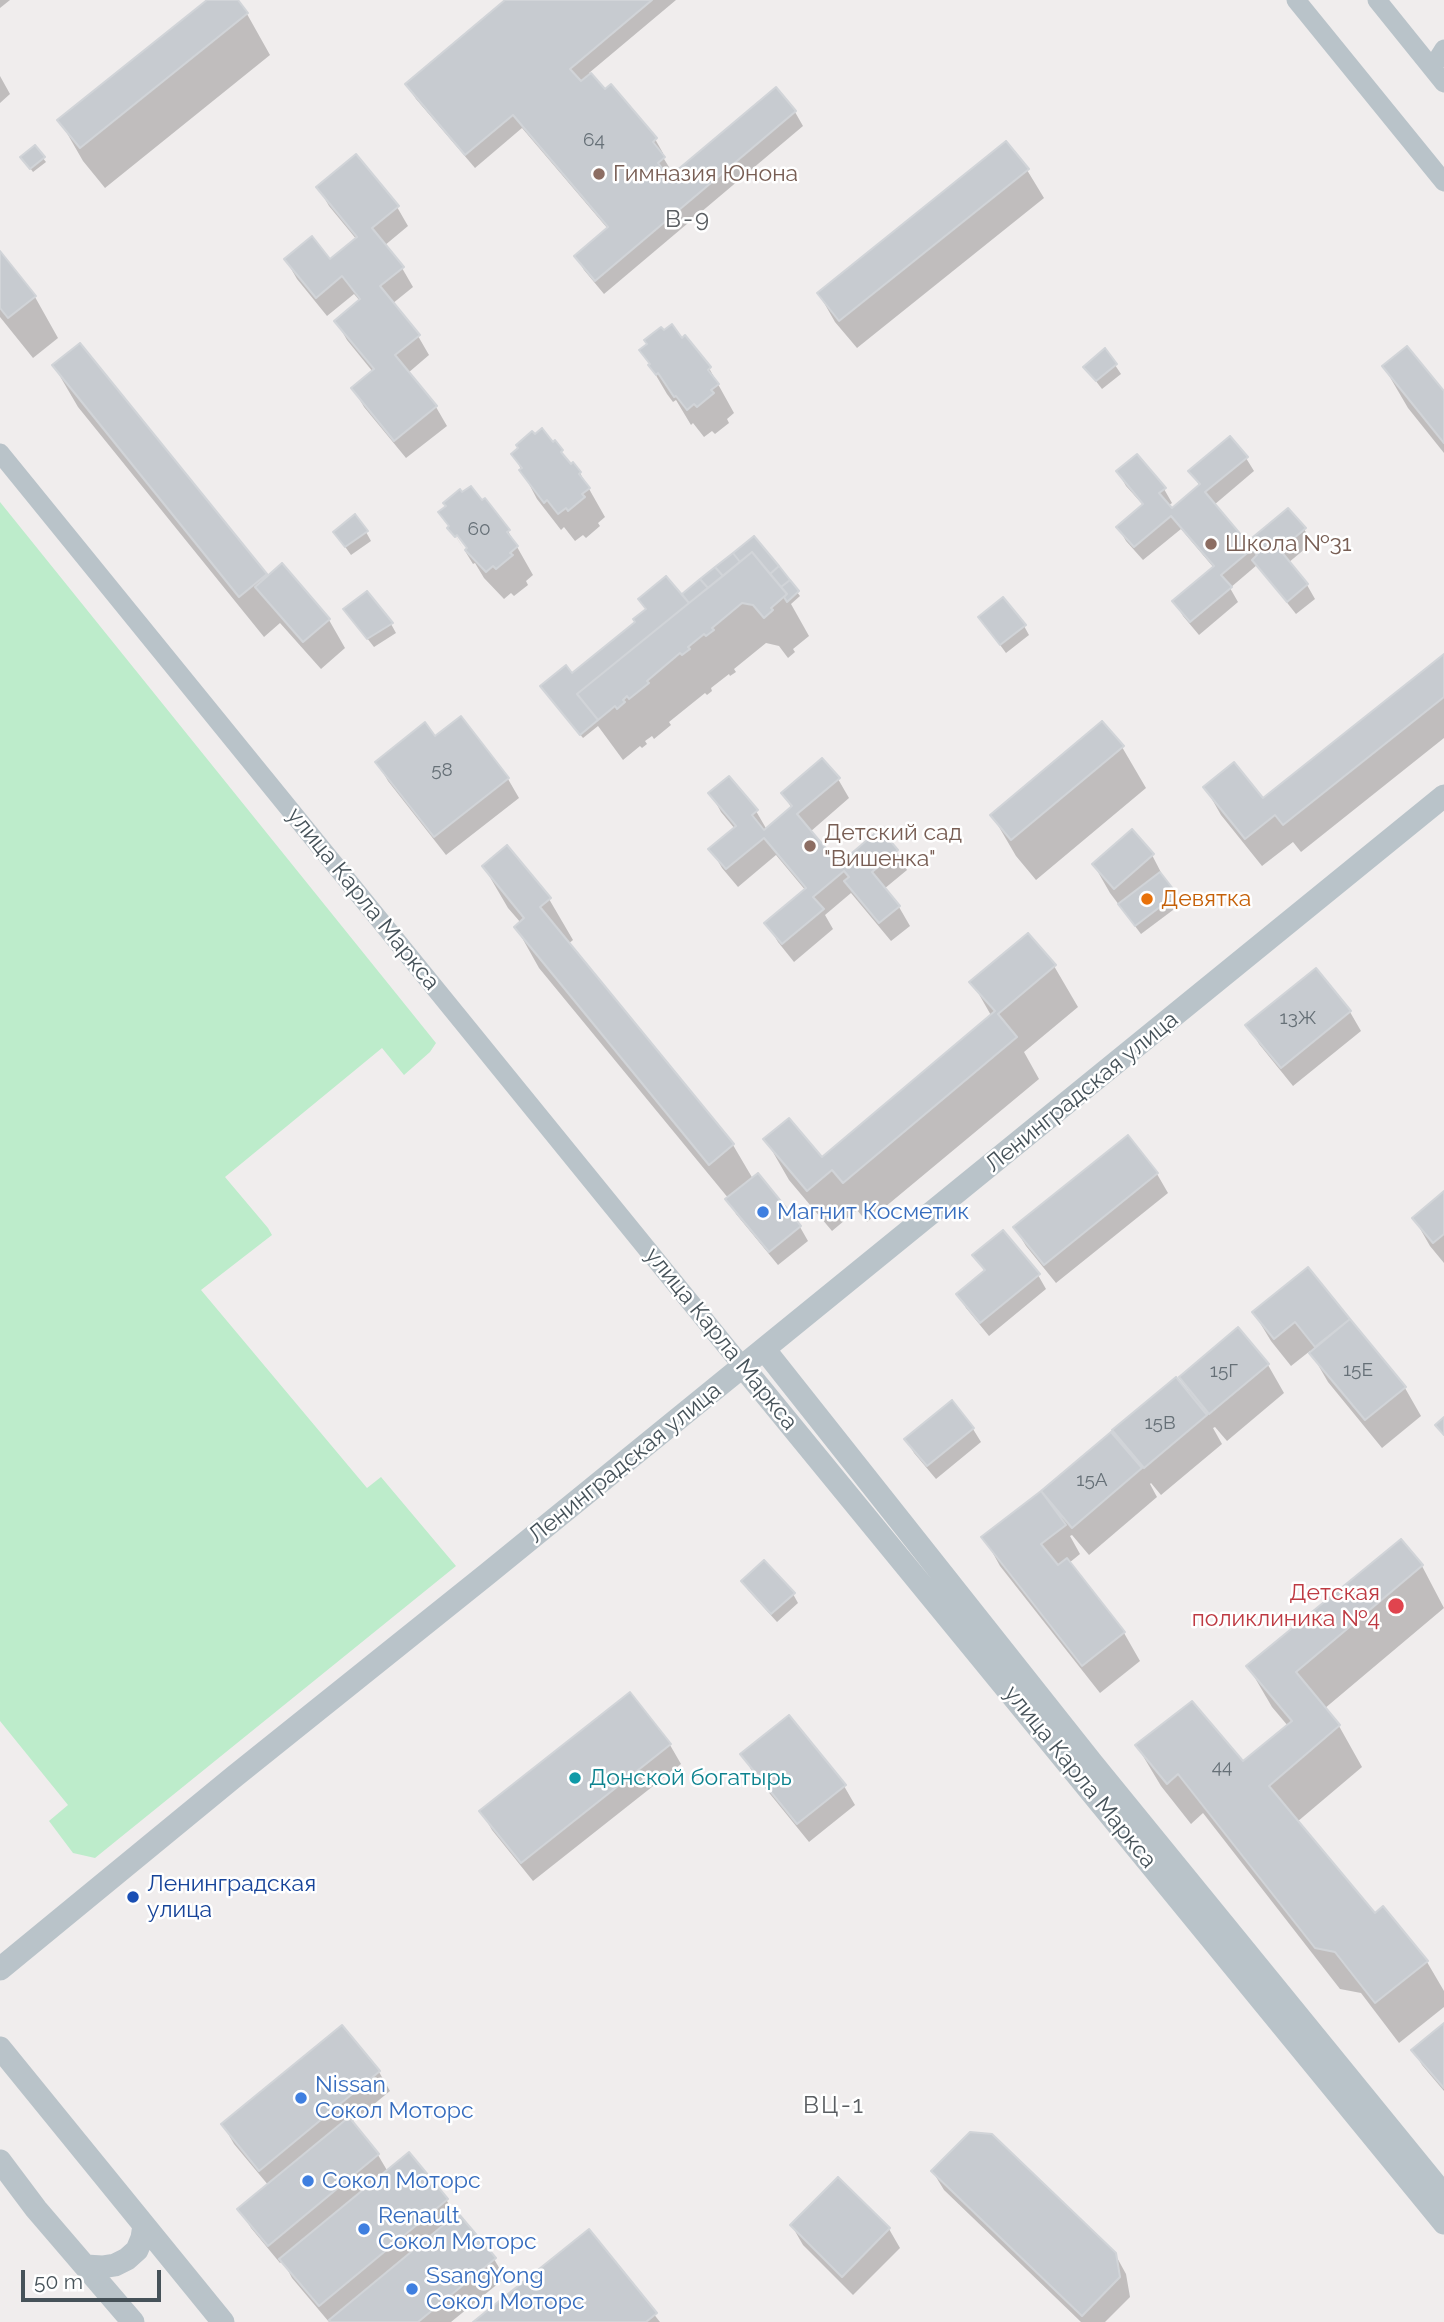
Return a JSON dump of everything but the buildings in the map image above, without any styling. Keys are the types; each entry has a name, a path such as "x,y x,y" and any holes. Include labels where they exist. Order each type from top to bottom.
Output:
{"street":[{"path":"1296,0 1444,183"},
{"path":"1377,0 1438,75"},
{"path":"1438,75 1444,50"},
{"name":"улица Карла Маркса","path":"0,453 1444,2223"},
{"name":"Ленинградская улица","path":"765,1350 1444,796"},
{"path":"0,1975 744,1367 1444,802"},
{"name":"улица Карла Маркса","path":"765,1350 1092,1763 1444,2195"},
{"name":"Ленинградская улица","path":"0,1969 235,1776 744,1367"},
{"path":"0,2048 223,2322"},
{"path":"0,2161 36,2209 133,2322"},
{"path":"86,2266 115,2265 127,2259 142,2238 144,2225"}],"green space":[{"path":"0,502 436,1043 430,1052 404,1075 382,1048 225,1177 272,1235 201,1290 367,1488 381,1477 456,1566 95,1858 73,1853 49,1821 68,1805 0,1721"}],"place":[{"name":"Гимназия Юнона","path":"599,174"},
{"name":"Школа №31","path":"1211,544"},
{"name":"Детский сад \"Вишенка\"","path":"810,846"},
{"name":"Девятка","path":"1147,899"},
{"name":"Магнит Косметик","path":"763,1212"},
{"name":"Детская поликлиника №4","path":"1396,1606"},
{"name":"Донской богатырь","path":"575,1778"},
{"name":"Ленинградская улица","path":"133,1897"},
{"name":"Nissan Сокол Моторс","path":"301,2098"},
{"name":"Сокол Моторс","path":"308,2181"},
{"name":"Renault Сокол Моторс","path":"364,2229"},
{"name":"SsangYong Сокол Моторс","path":"412,2289"}],"district":[{"name":"В-9","path":"688,220"},
{"name":"ВЦ-1","path":"834,2106"}]}
